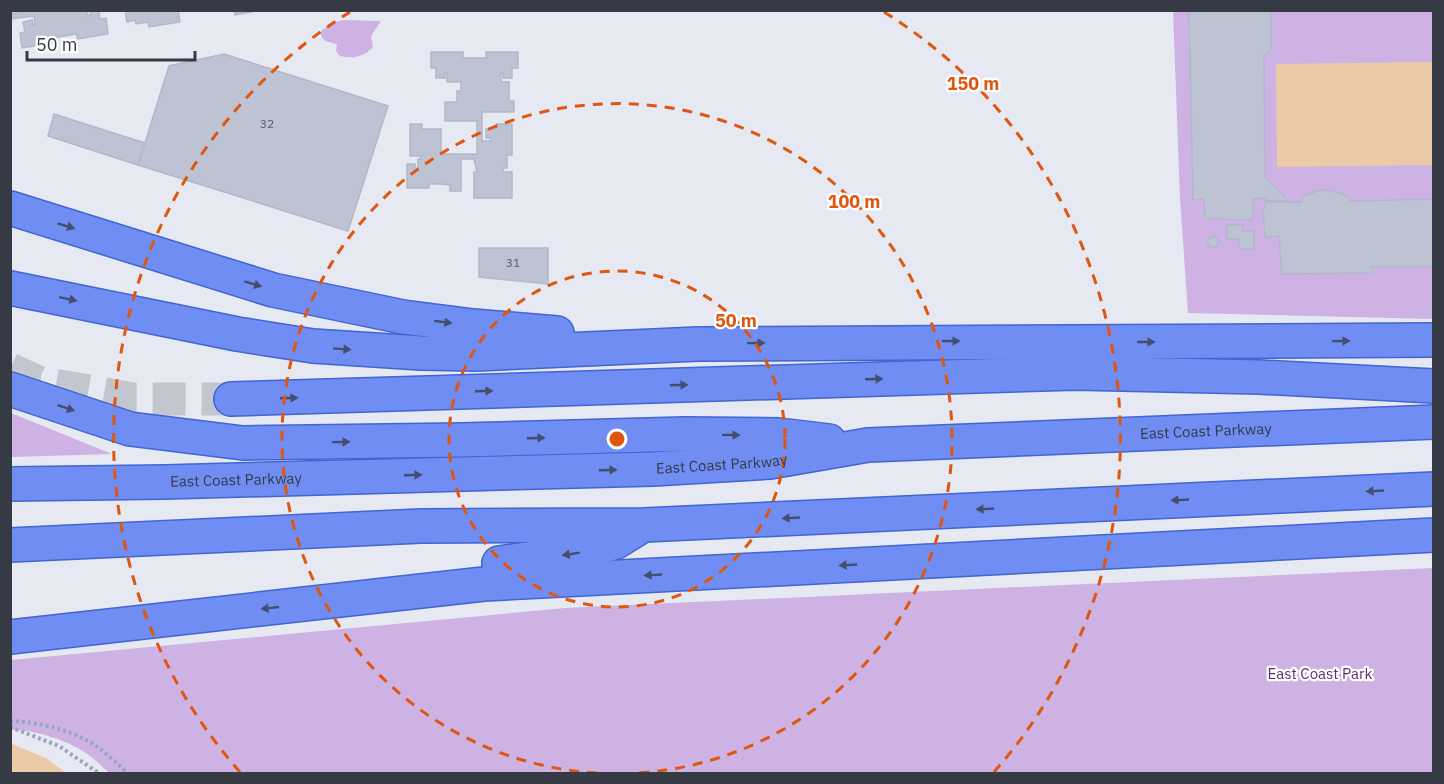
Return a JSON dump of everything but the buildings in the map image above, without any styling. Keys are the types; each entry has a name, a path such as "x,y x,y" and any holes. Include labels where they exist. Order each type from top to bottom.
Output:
{"highway":[{"path":"10,208 273,290 403,317 473,326 698,344"},
{"path":"10,288 237,334 313,346 372,351 476,354 698,344 1434,340"},
{"path":"231,399 1076,373 1259,377 1434,386"},
{"path":"10,389 130,429 243,443 686,434 779,435 868,445"},
{"name":"East Coast Parkway","path":"10,484 653,469 770,462 868,445 1434,422"},
{"path":"10,545 421,526 644,525 1434,489"},
{"path":"10,629 40,615 102,604 441,570 591,550 616,542 644,525"},
{"path":"10,637 484,584 1434,535"}],"path":[{"path":"10,721 48,727 75,735 96,746 129,774"},
{"path":"10,727 59,746 100,774"}],"green space":[{"path":"1173,11 1433,11 1433,319 1188,313 1180,199"},
{"path":"343,20 381,21 371,36 373,47 358,56 340,56 336,51 337,44 323,39 321,34 322,30"},
{"path":"11,413 112,454 11,457"},
{"name":"East Coast Park","path":"1433,568 1433,773 111,774 88,754 68,743 49,736 11,730 11,660 565,608"}],"shaded area":[{"path":"1433,62 1433,165 1277,167 1276,64"},
{"path":"10,743 46,758 66,773 11,773"}],"tunnel":[{"path":"10,369 38,382 133,399 231,399"}]}
